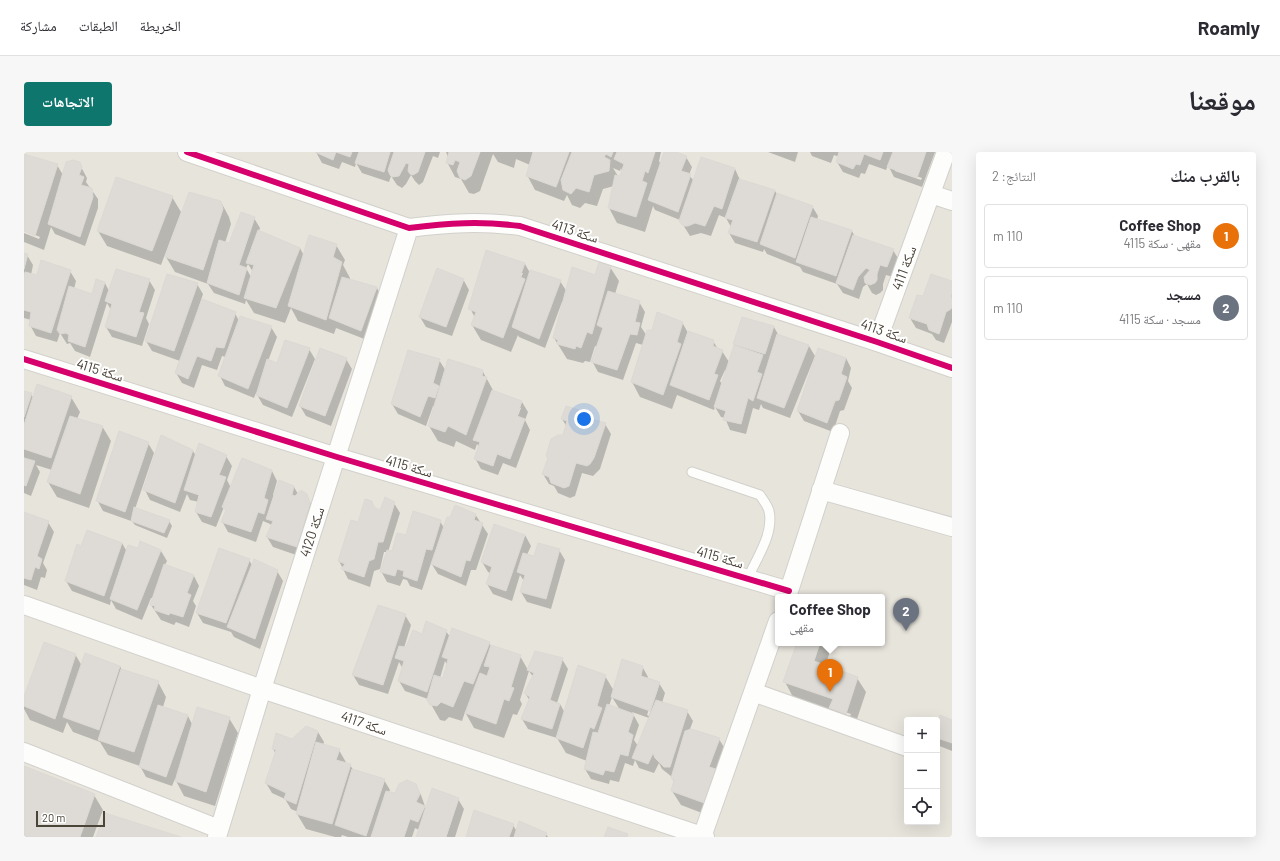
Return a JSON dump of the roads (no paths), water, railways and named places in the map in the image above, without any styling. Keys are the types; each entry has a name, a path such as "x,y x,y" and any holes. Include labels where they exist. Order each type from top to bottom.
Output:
{"street":[{"name":"سكة 4113","path":"187,152 409,228 465,222 493,222 520,226 877,342 952,368"},
{"name":"سكة 4111","path":"877,342 946,152"},
{"path":"931,194 952,201"},
{"name":"سكة 4120","path":"218,833 262,688 409,228"},
{"name":"سكة 4115","path":"24,359 337,457 748,578 788,594"},
{"path":"788,594 840,433"},
{"path":"821,490 952,527"},
{"name":"سكة 4117","path":"24,605 262,688 703,837"},
{"path":"703,837 775,630"},
{"path":"753,692 904,746"},
{"path":"24,752 218,833"}],"lane":[{"path":"692,472 760,495 768,510 771,525 748,578"}],"place":[{"name":"مسجد","path":"906,631"},
{"name":"Coffee Shop","path":"830,692"}]}
